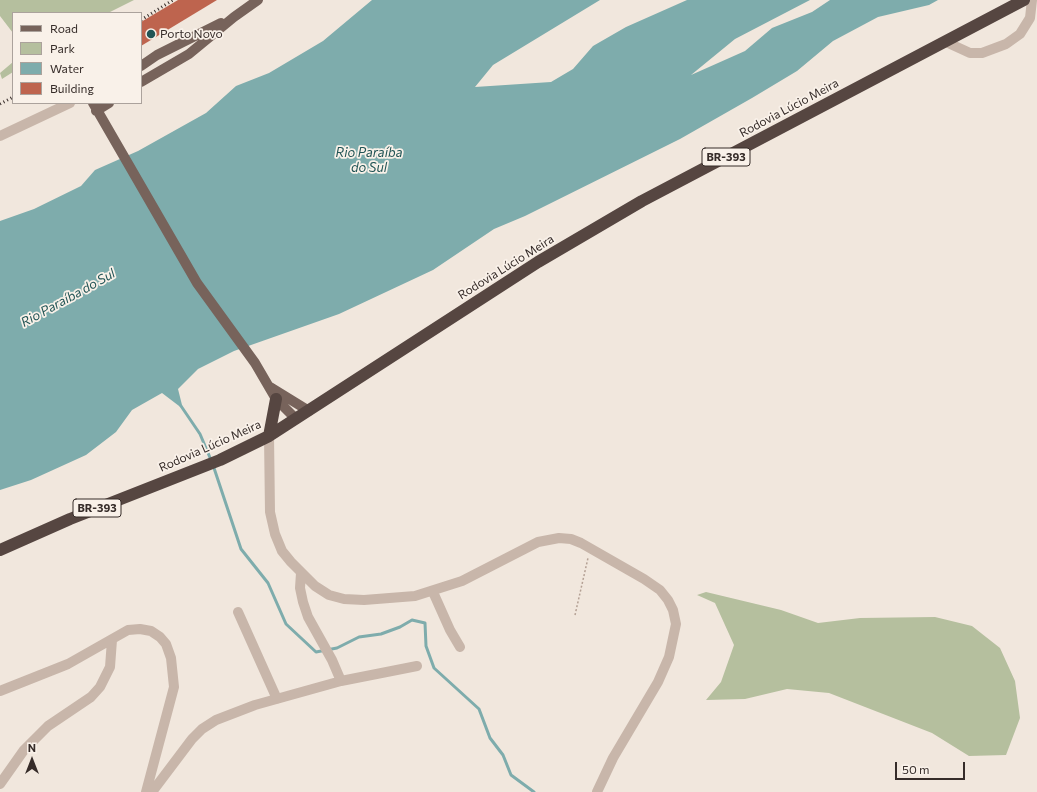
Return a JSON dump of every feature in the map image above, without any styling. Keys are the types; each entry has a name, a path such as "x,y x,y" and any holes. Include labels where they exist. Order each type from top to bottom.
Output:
{"highway":[{"name":"Rodovia Lúcio Meira","path":"0,550 70,518 197,470 269,436 538,262 607,221 1024,0"},
{"path":"269,436 276,400"}],"main road":[{"path":"142,81 189,54 234,17 258,0"},
{"path":"142,65 157,55 234,17"},
{"path":"157,55 165,67"},
{"path":"106,104 95,107 198,283 255,363 266,385 276,400 296,419"},
{"path":"266,385 309,411"}],"street":[{"path":"946,42 970,53 982,53 1006,44 1020,34 1030,18 1032,0"},
{"path":"0,136 68,104"},
{"path":"269,436 270,512 275,534 282,551 301,573 329,595 344,599 396,599 433,592 462,581 497,564 524,548 548,539 571,539 590,548 644,579 660,590 674,610 676,624 669,657 658,682 613,758 596,792"},
{"path":"301,573 300,588 308,617 326,648 341,681"},
{"path":"433,592 450,630 460,647"},
{"path":"238,612 277,699"},
{"path":"0,691 68,664 128,630 140,629 151,631 160,637 166,644 171,658 174,687 146,792"},
{"path":"1,780 24,750 48,726 91,697 100,687 110,667 112,640"},
{"path":"152,792 202,728 233,713 341,681 417,666"}],"path":[{"path":"575,615 590,548"}],"green space":[{"path":"0,0 134,0 110,12 12,12 12,32 0,16"},
{"path":"12,63 12,73 2,79 0,73"},
{"path":"706,592 781,610 818,623 860,618 935,617 972,626 1000,648 1015,681 1020,718 1006,755 969,756 932,733 829,693 787,689 745,699 706,700 721,682 734,645 715,603 697,595"}],"water":[{"name":"Rio Paraíba do Sul","path":"372,0 600,0 493,65 475,87 551,82 573,69 593,46 626,27 687,0 810,0 735,39 691,75 745,51 772,28 812,12 830,0 938,0 929,5 878,17 833,41 797,71 752,98 680,139 525,216 494,229 433,270 339,314 234,351 198,369 178,389 183,409 162,393 132,410 116,432 86,455 31,480 0,490 0,221 34,209 81,186 95,170 138,151 206,113 236,86 269,73 323,41"}],"building":[{"name":"Porto Novo","path":"178,0 217,0 142,45 142,21"}],"waterway":[{"path":"181,406 200,434 211,460"},
{"path":"213,465 241,549 268,583 286,624 316,652 337,648 359,637 381,634 400,627 412,620 425,623 426,646 434,668 479,709 490,738 503,755 511,775 534,792"}],"railway":[{"path":"142,19 173,0"},
{"path":"0,104 12,98"}],"place":[{"name":"Porto Novo","path":"151,34"}]}
